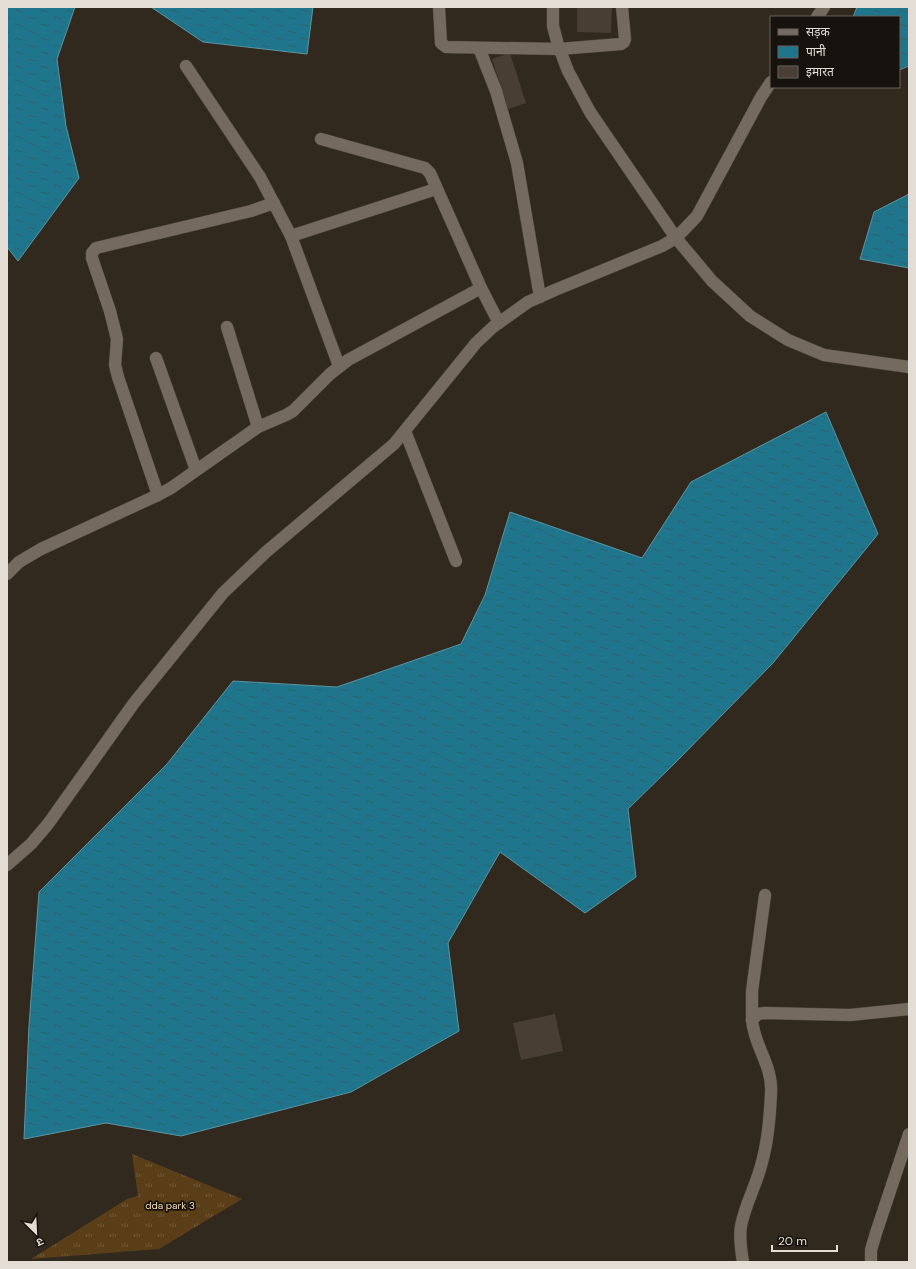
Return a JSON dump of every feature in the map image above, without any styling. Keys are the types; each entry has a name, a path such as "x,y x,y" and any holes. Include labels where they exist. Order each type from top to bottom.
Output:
{"street":[{"path":"439,7 441,43 446,47 559,49 621,44 625,39 622,7"},
{"path":"553,7 553,26 559,49 568,71 590,112 676,238 712,281 750,316 788,340 824,355 909,367"},
{"path":"818,16 824,7"},
{"path":"479,48 496,91 517,163 540,297"},
{"path":"186,66 253,165 291,236 339,366"},
{"path":"7,864 31,844 48,824 134,703 223,593 266,552 394,444 476,343 499,323 528,302 662,246 676,238 697,216 761,97 770,84"},
{"path":"321,139 425,168 430,173 481,288 499,323"},
{"path":"291,236 436,189"},
{"path":"158,495 118,377 115,365 117,339 110,311 92,258 92,253 96,248 251,211 274,203"},
{"path":"7,574 19,562 41,549 158,495 258,427 293,411 339,366 481,288"},
{"path":"227,327 258,427"},
{"path":"156,358 196,470"},
{"path":"405,431 456,561"},
{"path":"743,1262 740,1227 745,1210 757,1182 763,1161 772,1092 769,1069 753,1028 752,1020 752,991 765,895"},
{"path":"752,1020 758,1014 765,1013 850,1015 909,1009"},
{"path":"871,1262 871,1250 876,1233 909,1134"}],"green space":[{"name":"dda park 3","path":"132,1154 242,1199 159,1249 31,1259 127,1199 138,1196"}],"water":[{"path":"7,7 75,7 57,59 66,126 79,178 18,261 7,247"},
{"path":"151,7 313,7 307,54 203,42"},
{"path":"857,7 909,7 909,66 900,70 900,16 853,16"},
{"path":"909,194 909,268 860,259 874,212"},
{"path":"826,412 878,534 773,663 628,809 636,877 585,913 500,852 448,943 459,1031 351,1092 181,1136 106,1123 24,1139 29,1026 39,892 167,764 233,681 337,687 461,644 485,595 510,512 642,558 691,482"}],"building":[{"path":"577,7 612,7 611,33 577,32"},
{"path":"510,53 526,103 508,109 492,59"},
{"path":"555,1014 563,1051 521,1060 513,1023"}]}
